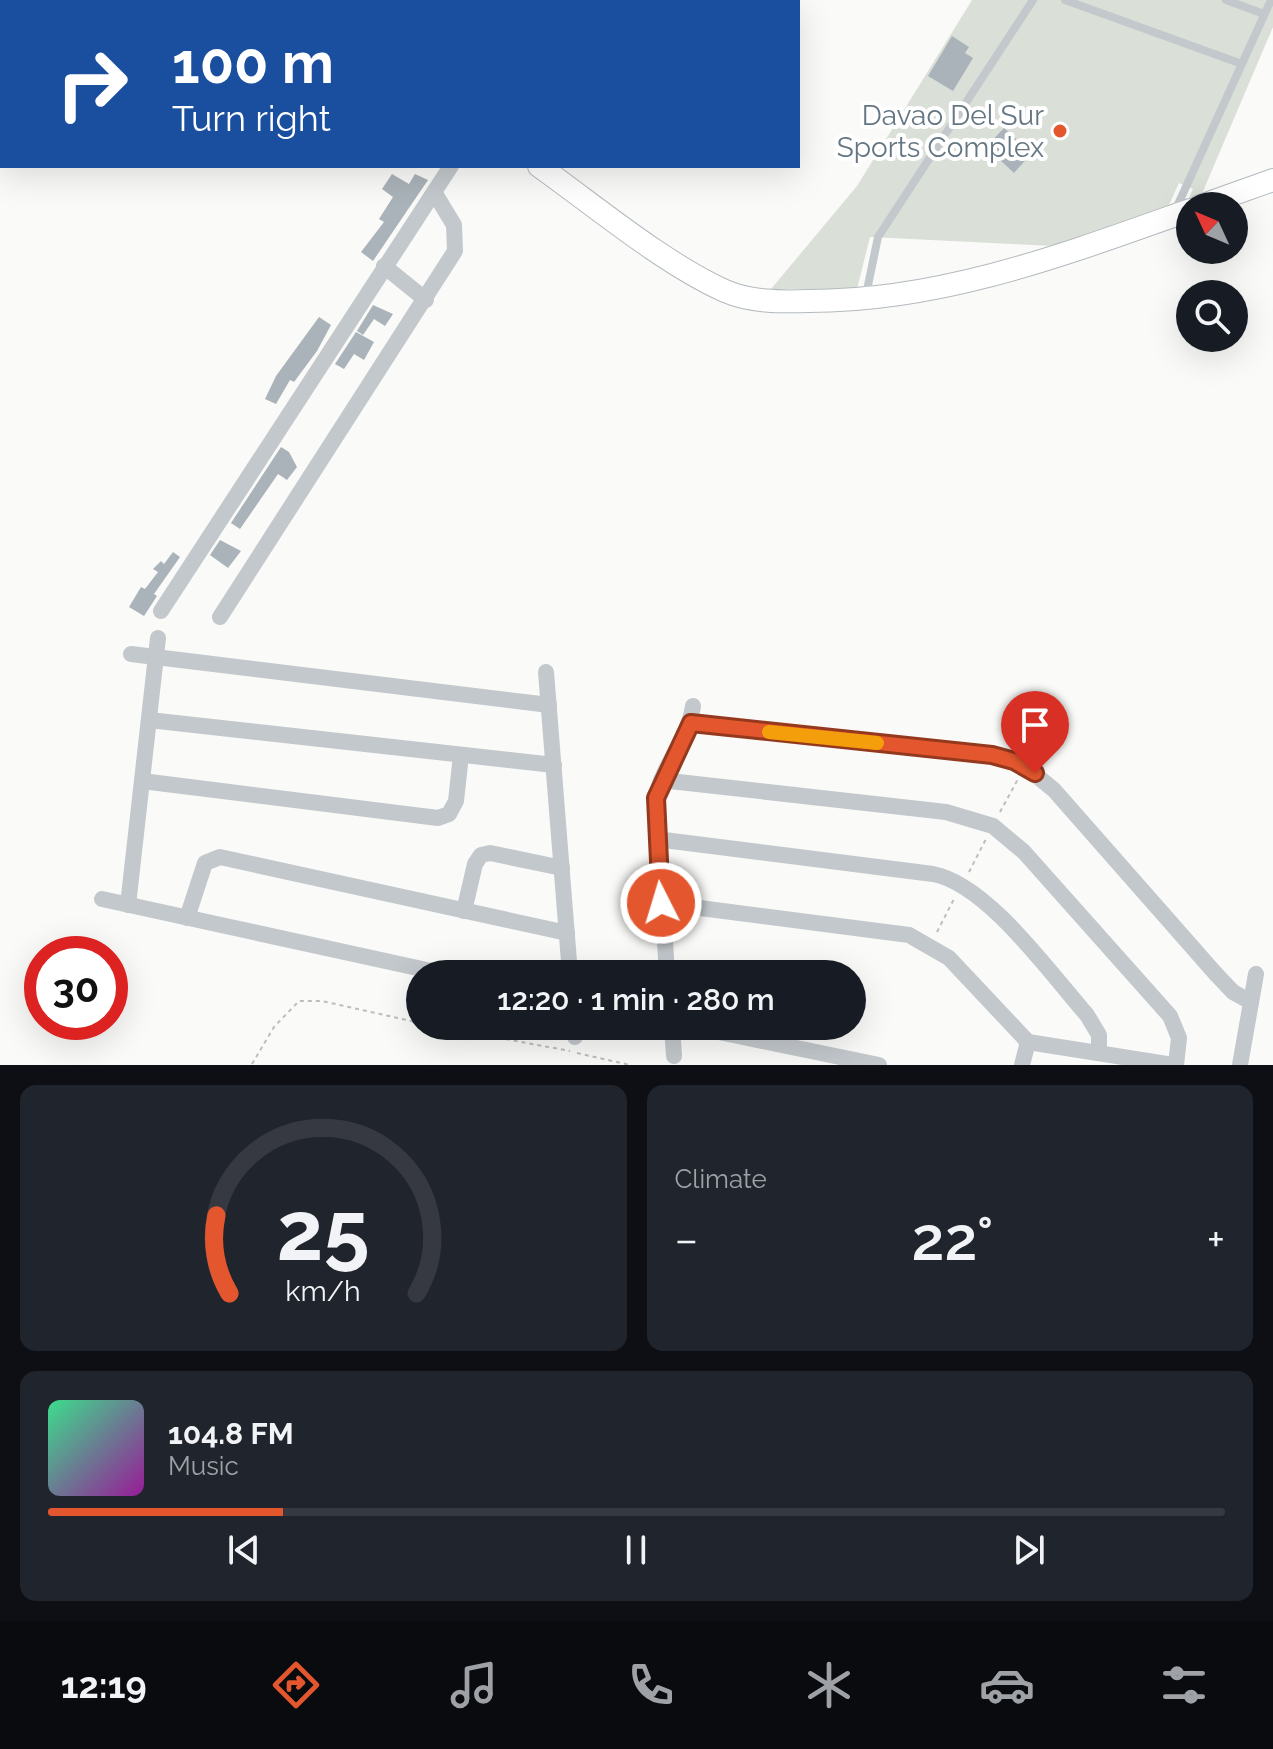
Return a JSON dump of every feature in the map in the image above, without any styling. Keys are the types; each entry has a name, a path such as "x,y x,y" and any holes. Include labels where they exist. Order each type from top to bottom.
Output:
{"street":[{"path":"161,611 450,168"},
{"path":"542,168 696,277 728,293 763,300 865,299 976,280 1176,215"},
{"path":"1239,192 1273,180"},
{"path":"220,617 455,251 457,237 449,212 434,192"},
{"path":"384,266 426,300"},
{"path":"128,905 158,638"},
{"path":"131,654 549,705"},
{"path":"546,672 569,960"},
{"path":"666,960 656,839 656,798 661,780 691,723 693,706"},
{"path":"149,720 554,765"},
{"path":"691,723 992,755 1025,766 1054,790 1225,984 1251,1002"},
{"path":"142,781 438,818 449,814 456,801 461,755"},
{"path":"661,780 965,815 993,826 1024,852 1170,1016 1179,1038 1174,1065 1028,1042 956,965 931,944 898,933 661,903"},
{"path":"656,839 933,874 963,884 992,909 1087,1015 1099,1035 1099,1053"},
{"path":"464,911 475,864 481,855 490,853 562,868"},
{"path":"187,918 201,870 214,857 567,933"},
{"path":"102,899 406,966"},
{"path":"1240,1065 1256,974"},
{"path":"673,1040 674,1056"},
{"path":"758,1040 879,1065"},
{"path":"1022,1065 1028,1042"}],"lane":[{"path":"865,299 878,237 1033,0"},
{"path":"1065,0 1242,64"},
{"path":"1226,0 1264,14"},
{"path":"1190,192 1271,0"}],"path":[{"path":"931,944 1025,766"},
{"path":"252,1064 274,1027 299,1001 322,1001 406,1020"},
{"path":"505,1040 630,1065"}],"shaded area":[{"name":"Davao Del Sur Sports Complex","path":"972,0 1273,0 1273,27 1203,192 1192,192 1193,189 1179,183 1168,207 1054,246 870,237 857,289 771,289 857,186"}],"building":[{"path":"952,36 969,47 965,53 973,58 953,91 928,76"},
{"path":"1004,128 1032,153 1014,173 986,147"},
{"path":"392,174 409,184 415,174 428,180 373,261 361,252 384,222 379,219 393,197 382,189"},
{"path":"373,305 393,314 385,326 374,319 363,335 357,331"},
{"path":"319,317 331,325 317,351 294,382 290,380 276,404 265,399 276,376"},
{"path":"356,332 374,342 364,360 354,354 344,369 335,364"},
{"path":"281,447 289,452 297,467 287,480 278,474 240,529 231,523"},
{"path":"220,540 241,551 228,568 210,555"},
{"path":"173,552 180,557 154,594 157,596 144,616 129,607 141,587 145,589 158,572 153,569 161,561 164,564"}],"slow traffic":[{"path":"769,732 877,743"}],"place":[{"name":"Davao Del Sur Sports Complex","path":"1060,131"}],"route":[{"path":"661,903 656,839 657,789 691,723 992,755 1014,761 1035,773"}]}
